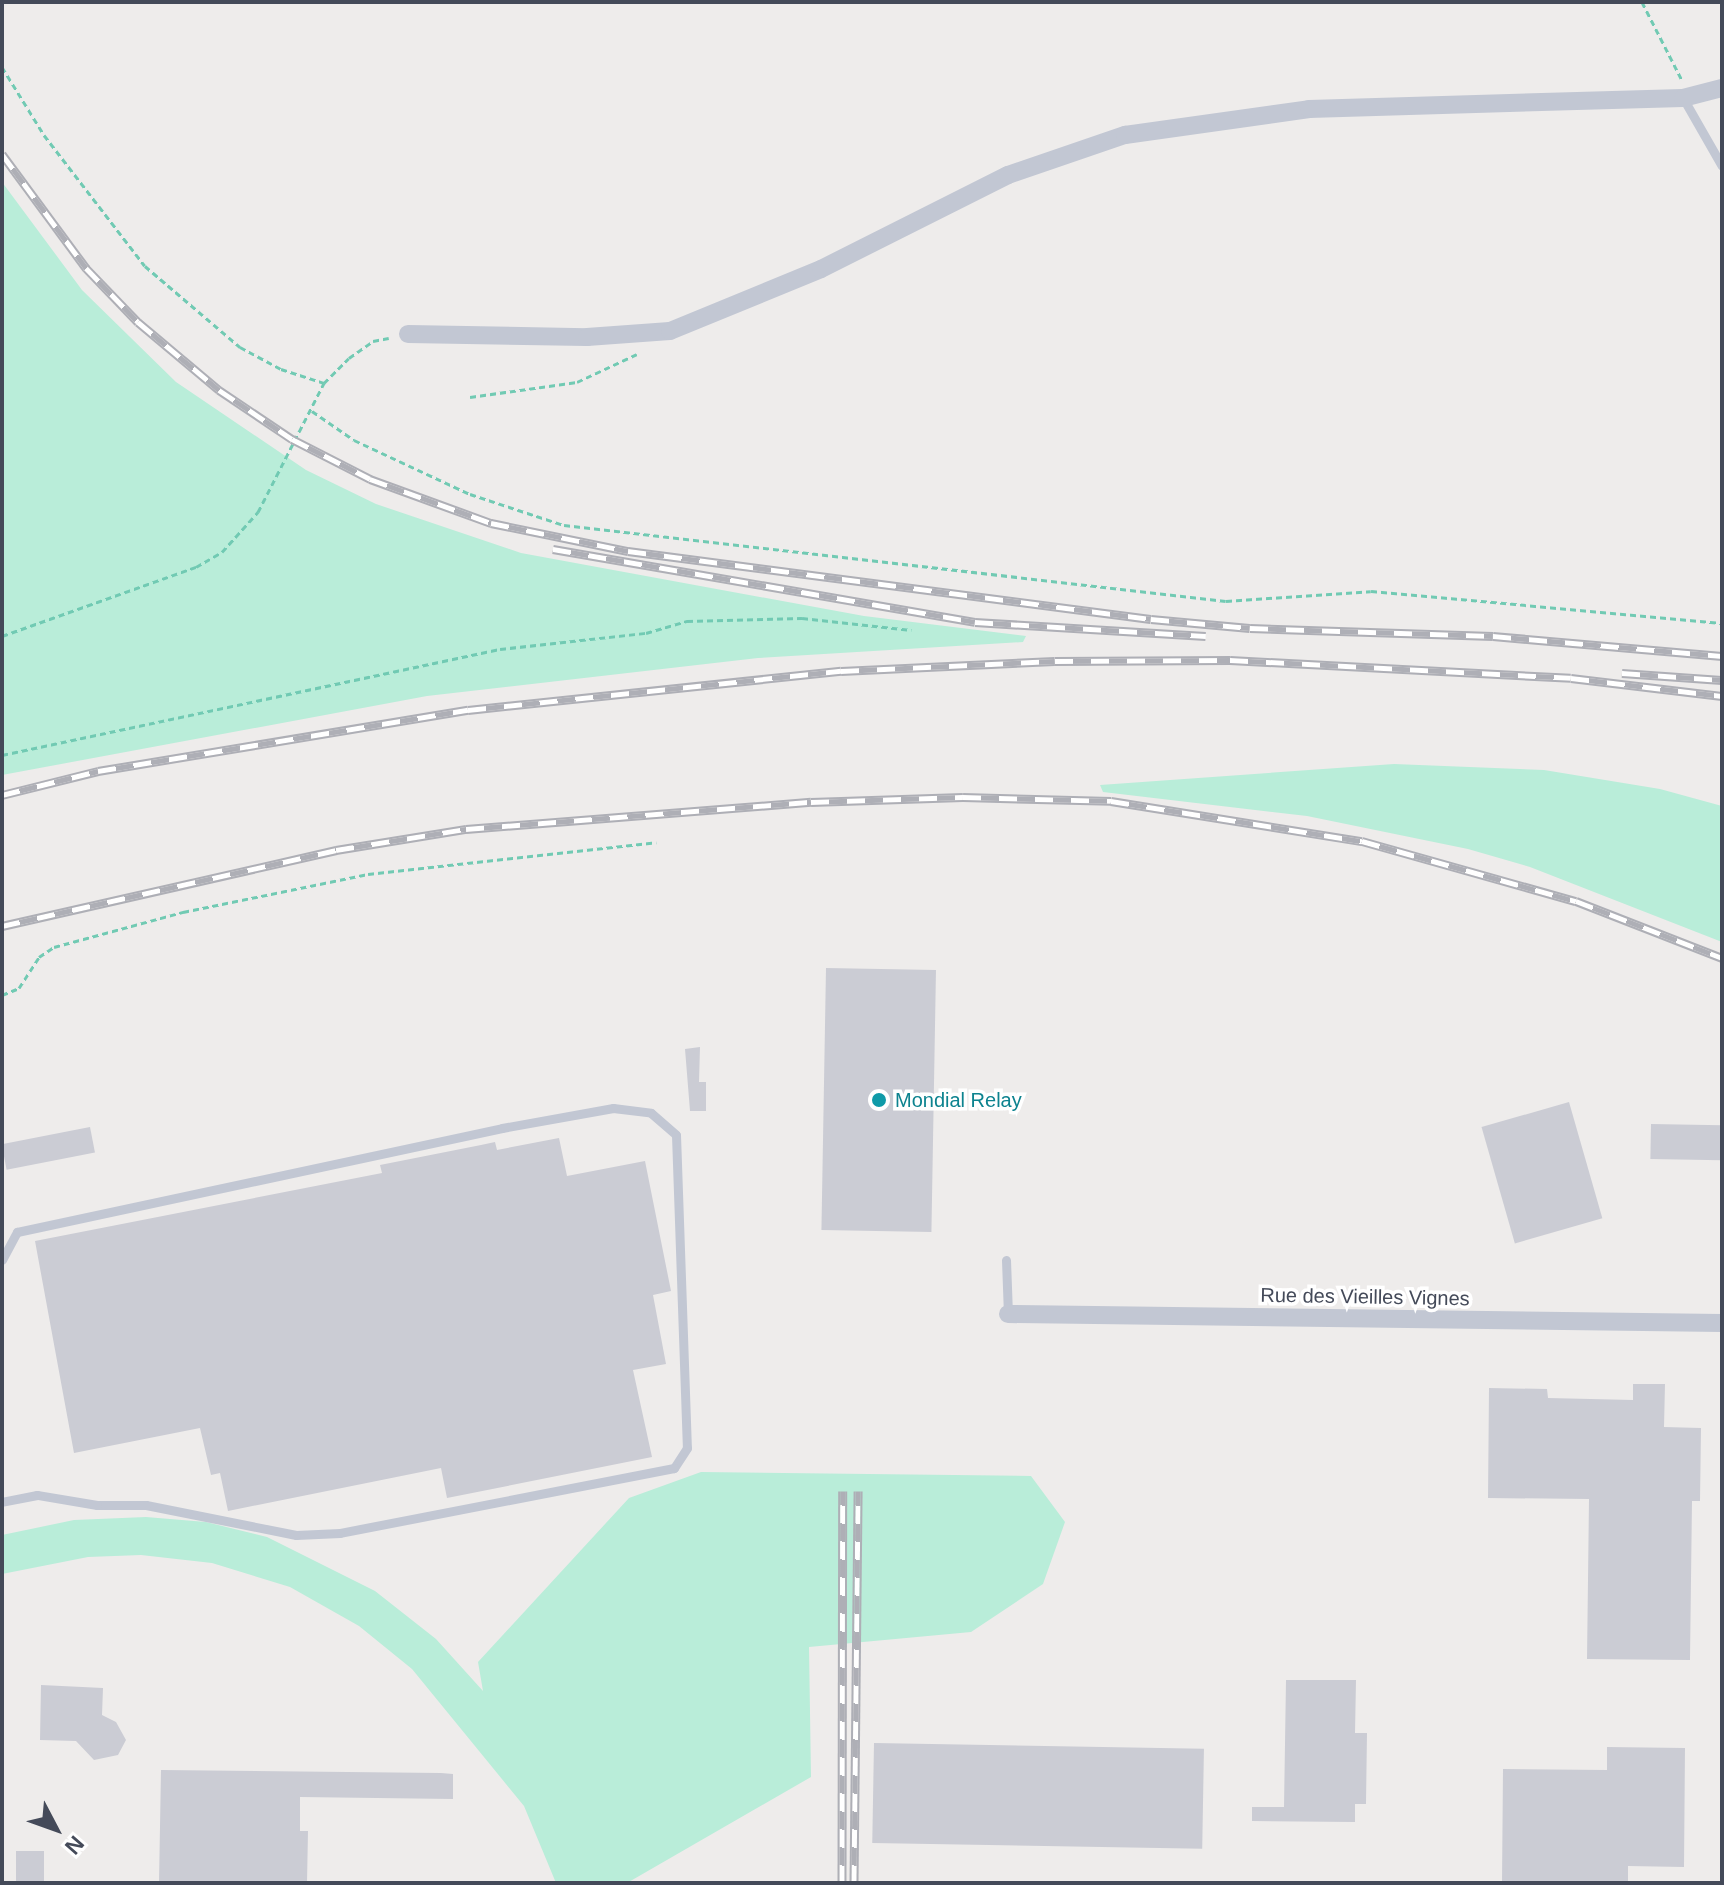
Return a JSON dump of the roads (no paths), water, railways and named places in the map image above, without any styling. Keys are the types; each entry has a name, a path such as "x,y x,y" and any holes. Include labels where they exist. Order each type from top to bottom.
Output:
{"street":[{"path":"408,334 587,337 670,331 821,269 1008,175 1125,135 1309,109 1683,98 1722,88"},
{"name":"Rue des Vieilles Vignes","path":"1008,1314 1722,1323"}],"lane":[{"path":"1683,98 1722,166"},
{"path":"2,1260 17,1232 515,1125 613,1108 651,1113 676,1135 687,1448 674,1468 310,1534 146,1505 97,1505 37,1495 2,1502"},
{"path":"1006,1260 1008,1314"}],"railway":[{"path":"2,154 86,268 138,322 219,390 292,439 370,479 491,523 628,551 1151,619 1250,628 1493,636 1722,656"},
{"path":"553,549 975,622 1206,636"},
{"path":"2,795 98,771 468,710 841,671 1055,661 1230,660 1571,678 1722,696"},
{"path":"1622,673 1722,680"},
{"path":"2,926 336,850 466,829 811,802 963,797 1111,801 1362,841 1576,901 1722,958"},
{"path":"842,1883 843,1491"},
{"path":"854,1883 858,1491"}],"place":[{"name":"Mondial Relay","path":"879,1100"}]}
